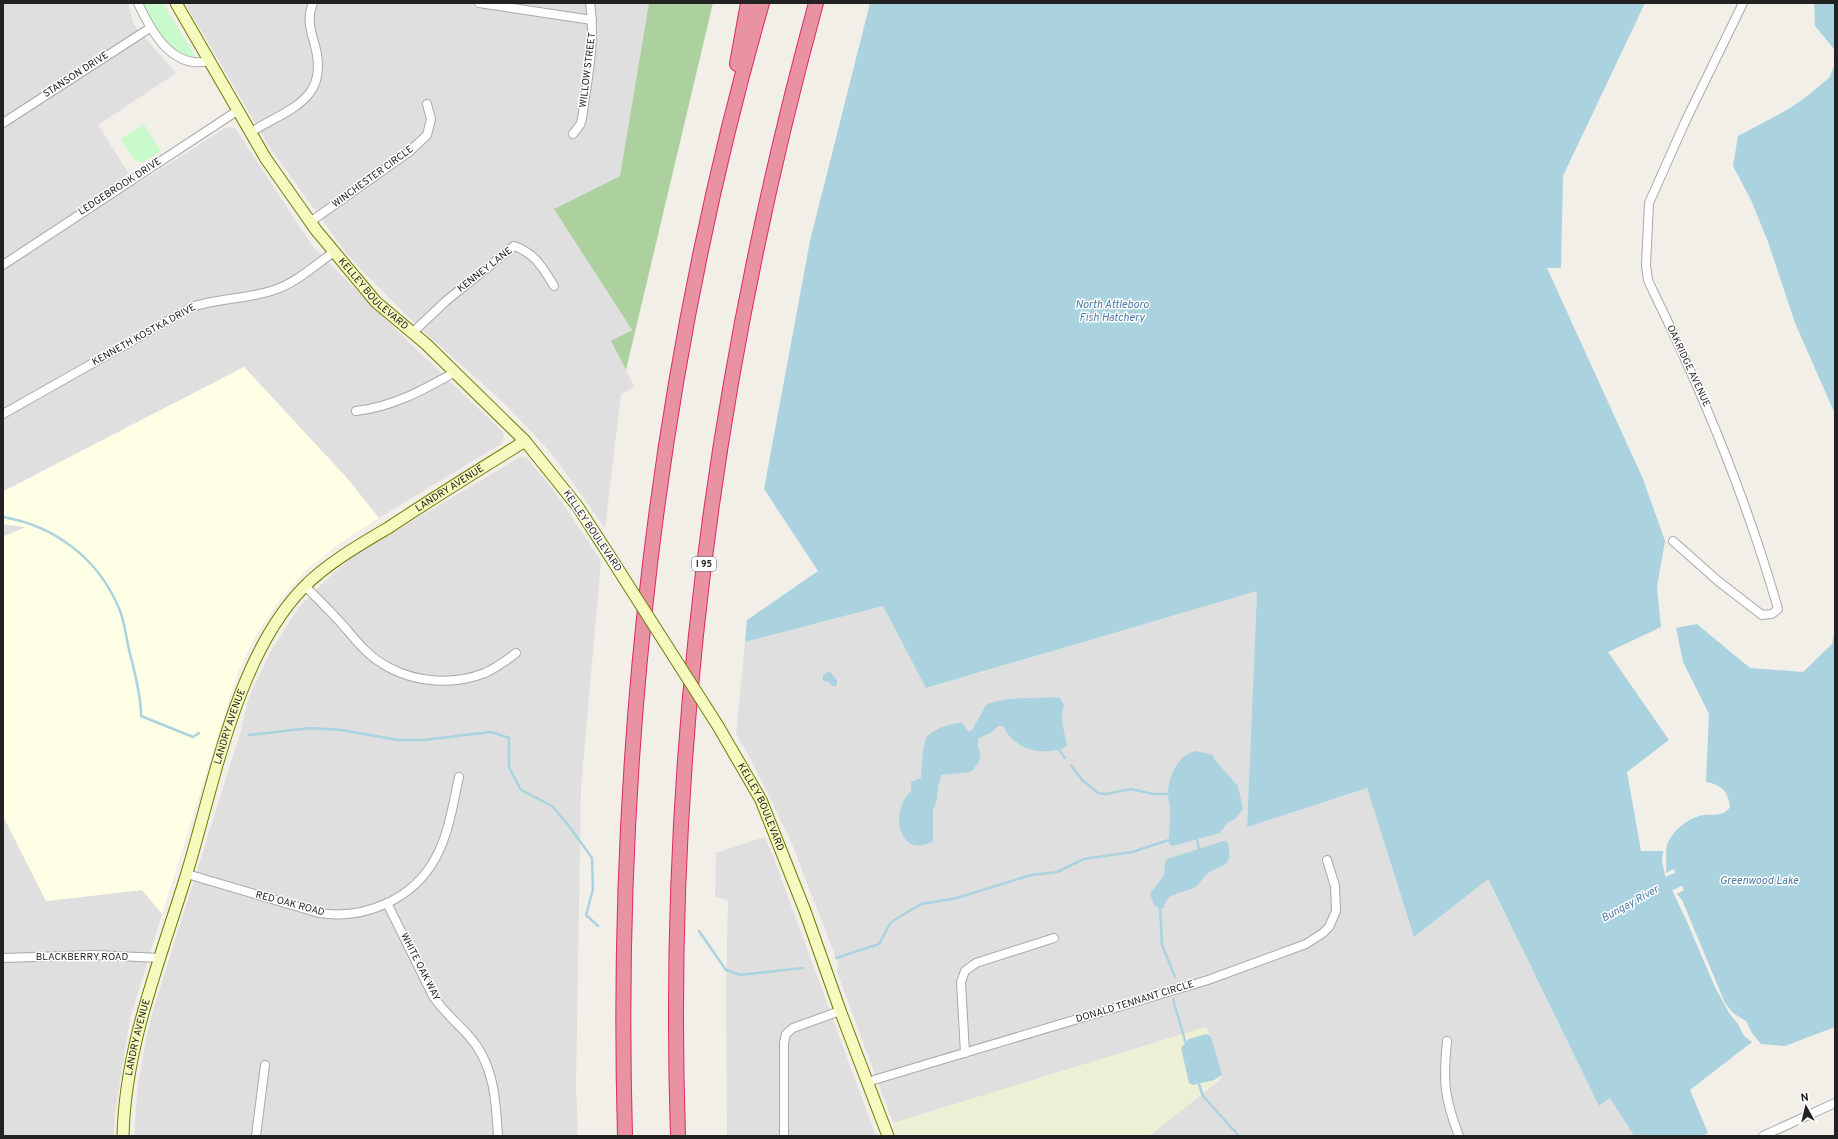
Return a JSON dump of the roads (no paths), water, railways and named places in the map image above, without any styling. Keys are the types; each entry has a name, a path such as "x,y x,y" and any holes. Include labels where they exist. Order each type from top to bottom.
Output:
{"highway":[{"path":"625,1136 624,925 630,798 639,678 652,551 668,439 692,299 715,188 748,3"},
{"path":"715,188 762,3"},
{"name":"I 95","path":"678,1136 677,968 682,819 690,696 705,550 727,401 749,283 781,137 816,3"}],"main road":[{"name":"KELLEY BOULEVARD","path":"176,3 266,159 310,222 376,302 455,372 525,441 578,507 718,726 761,800 806,911 840,1011 888,1136"},
{"name":"LANDRY AVENUE","path":"123,1136 128,1076 135,1044 160,958 187,874 218,765 249,673 265,642 289,605 305,586 346,554 525,441"}],"street":[{"path":"138,3 150,28 162,44 174,53 190,61 202,63 209,61"},
{"path":"251,132 302,102 315,87 319,72 316,49 310,25 310,12 313,3"},
{"path":"479,3 592,20"},
{"name":"WILLOW STREET","path":"573,134 580,125 582,118 592,39 590,3"},
{"name":"OAKRIDGE AVENUE","path":"1673,541 1718,581 1762,615 1772,614 1778,609 1746,504 1696,380 1648,280 1646,265 1649,203 1683,127 1743,3"},
{"name":"STANSON DRIVE","path":"3,123 150,28"},
{"name":"WINCHESTER CIRCLE","path":"310,222 409,152 427,135 431,119 426,104"},
{"name":"LEDGEBROOK DRIVE","path":"3,265 237,111"},
{"name":"KENNEY LANE","path":"412,333 446,301 514,246 525,250 539,261 554,286"},
{"name":"KENNETH KOSTKA DRIVE","path":"3,414 192,307 214,301 275,290 285,285 334,252"},
{"path":"356,411 374,409 394,404 415,395 455,372"},
{"path":"305,586 358,644 387,667 402,673 422,679 442,681 464,679 486,672 516,653"},
{"name":"RED OAK ROAD","path":"187,874 306,910 331,914 359,912 386,903 412,887 436,857 446,832 460,777"},
{"name":"DONALD TENNANT CIRCLE","path":"867,1082 1208,980 1306,944 1323,933 1329,926 1336,912 1336,890 1327,860"},
{"name":"WHITE OAK WAY","path":"386,903 440,1007 477,1046 486,1060 496,1100 498,1136"},
{"path":"965,1052 961,988 965,971 976,963 1054,938"},
{"name":"BLACKBERRY ROAD","path":"3,958 94,955 160,958"},
{"path":"784,1136 784,1043 786,1034 793,1028 840,1011"},
{"path":"1447,1041 1444,1072 1445,1093 1459,1136"},
{"path":"256,1136 265,1065"},
{"path":"1763,1136 1835,1103"}],"water":[{"name":"North Attleboro Fish Hatchery","path":"870,3 1645,3 1563,176 1561,268 1547,268 1643,479 1665,541 1657,587 1661,627 1608,652 1669,740 1627,772 1641,851 1663,851 1662,861 1665,875 1714,985 1729,1013 1738,1024 1744,1036 1752,1042 1690,1090 1708,1133 1702,1136 1634,1136 1610,1098 1599,1106 1488,879 1414,937 1367,788 1247,827 1257,591 926,688 883,606 745,642 747,620 818,571 764,489 810,241"},
{"path":"1814,3 1835,3 1835,50 1815,26"},
{"path":"1835,64 1835,414 1795,323 1768,242 1751,200 1733,166 1738,136 1787,110 1806,97 1829,78"},
{"name":"Greenwood Lake","path":"1697,624 1750,668 1803,672 1832,644 1835,631 1835,1027 1785,1046 1761,1044 1752,1033 1746,1021 1733,1013 1725,1003 1682,900 1677,894 1684,890 1674,869 1666,873 1667,845 1677,830 1693,818 1705,815 1722,814 1730,807 1726,793 1720,787 1706,782 1709,714 1683,662 1676,628"},
{"path":"830,672 837,680 837,685 832,686 829,682 823,680 823,675"},
{"path":"1060,698 1064,705 1062,721 1067,746 1050,751 1035,751 1017,743 1011,738 1003,726 998,726 991,733 979,738 978,744 980,758 978,764 971,772 942,775 933,809 933,841 922,845 912,844 905,839 901,831 899,821 900,811 904,800 911,791 911,782 921,778 924,744 930,734 943,727 962,723 969,732 972,730 986,705 993,702 1010,699"},
{"path":"1196,751 1213,755 1214,759 1238,786 1243,809 1235,819 1228,822 1220,833 1172,846 1169,844 1170,809 1168,787 1172,774 1179,761 1190,753"},
{"path":"1224,841 1228,843 1229,851 1228,861 1225,864 1205,875 1195,887 1172,896 1168,899 1164,908 1154,905 1150,894 1164,875 1165,863 1167,859"},
{"path":"1206,1034 1210,1036 1212,1040 1222,1075 1214,1080 1193,1085 1189,1083 1181,1048 1189,1039"}],"waterway":[{"path":"3,517 22,521 57,536 86,559 109,589 120,611 124,623 137,685 141,716 193,737 199,733"},
{"path":"249,735 310,728 341,730 398,740 423,740 491,732 509,738 509,767 521,790 552,806 569,826 592,858 593,889 586,915 598,926"},
{"path":"1059,750 1065,758"},
{"path":"1071,765 1082,780 1098,793 1106,794 1131,789 1153,794 1168,794"},
{"path":"1196,836 1200,852"},
{"path":"836,958 879,944 891,922 921,904 957,898 1031,875 1057,872 1084,859 1132,852 1172,839"},
{"name":"Bungay River","path":"1650,892 1679,879"},
{"path":"1160,906 1162,945 1175,977"},
{"path":"699,931 726,970 740,975 803,968"},
{"path":"1173,999 1186,1044"},
{"path":"1198,1081 1203,1096 1239,1136"}]}
